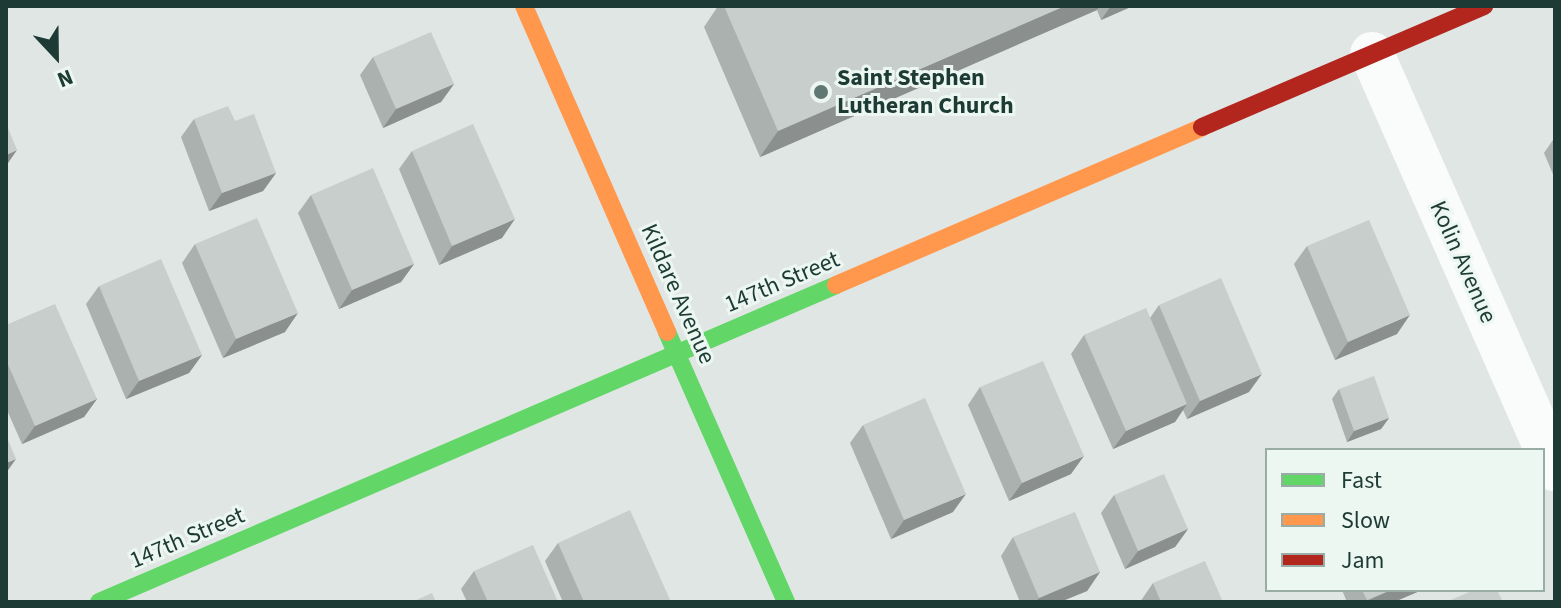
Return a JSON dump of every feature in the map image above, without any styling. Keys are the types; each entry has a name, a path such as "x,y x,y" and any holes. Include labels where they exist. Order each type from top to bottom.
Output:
{"main road":[{"name":"Kildare Avenue","path":"524,6 786,602"},
{"name":"147th Street","path":"99,602 1484,6"}],"street":[{"name":"Kolin Avenue","path":"1372,54 1555,469"}],"building":[{"name":"Saint Stephen Lutheran Church","path":"724,6 1065,6 778,131"},
{"path":"431,32 454,84 396,109 373,57"},
{"path":"228,106 235,121 254,114 276,173 222,193 194,119"},
{"path":"6,123 17,150 6,155"},
{"path":"473,124 515,219 452,246 412,151"},
{"path":"373,168 414,264 352,290 311,195"},
{"path":"257,218 298,313 236,339 195,244"},
{"path":"1369,220 1410,315 1348,342 1307,246"},
{"path":"161,259 202,355 139,381 99,286"},
{"path":"1221,278 1262,374 1200,401 1159,305"},
{"path":"55,304 97,399 35,426 6,360 6,325"},
{"path":"1146,308 1187,404 1126,431 1084,335"},
{"path":"1043,361 1084,456 1022,483 980,387"},
{"path":"1374,376 1389,418 1354,431 1339,389"},
{"path":"925,398 966,494 904,520 863,425"},
{"path":"6,435 16,459 6,463"},
{"path":"1164,474 1188,529 1138,551 1114,495"},
{"path":"630,510 671,602 584,602 558,543"},
{"path":"1075,512 1100,572 1039,598 1013,537"},
{"path":"533,545 558,602 488,602 474,571"},
{"path":"1205,561 1223,602 1161,602 1153,583"},
{"path":"1363,592 1386,592 1367,600"},
{"path":"1469,592 1498,592 1503,602 1446,602"},
{"path":"432,593 436,602 412,602"}],"traffic: fast":[{"path":"99,602 836,285"},
{"path":"667,332 786,602"}],"traffic: slow":[{"path":"524,6 667,332"},
{"path":"836,285 1202,127"}],"traffic: jam":[{"path":"1202,127 1484,6"}],"place":[{"name":"Saint Stephen Lutheran Church","path":"821,92"}]}
